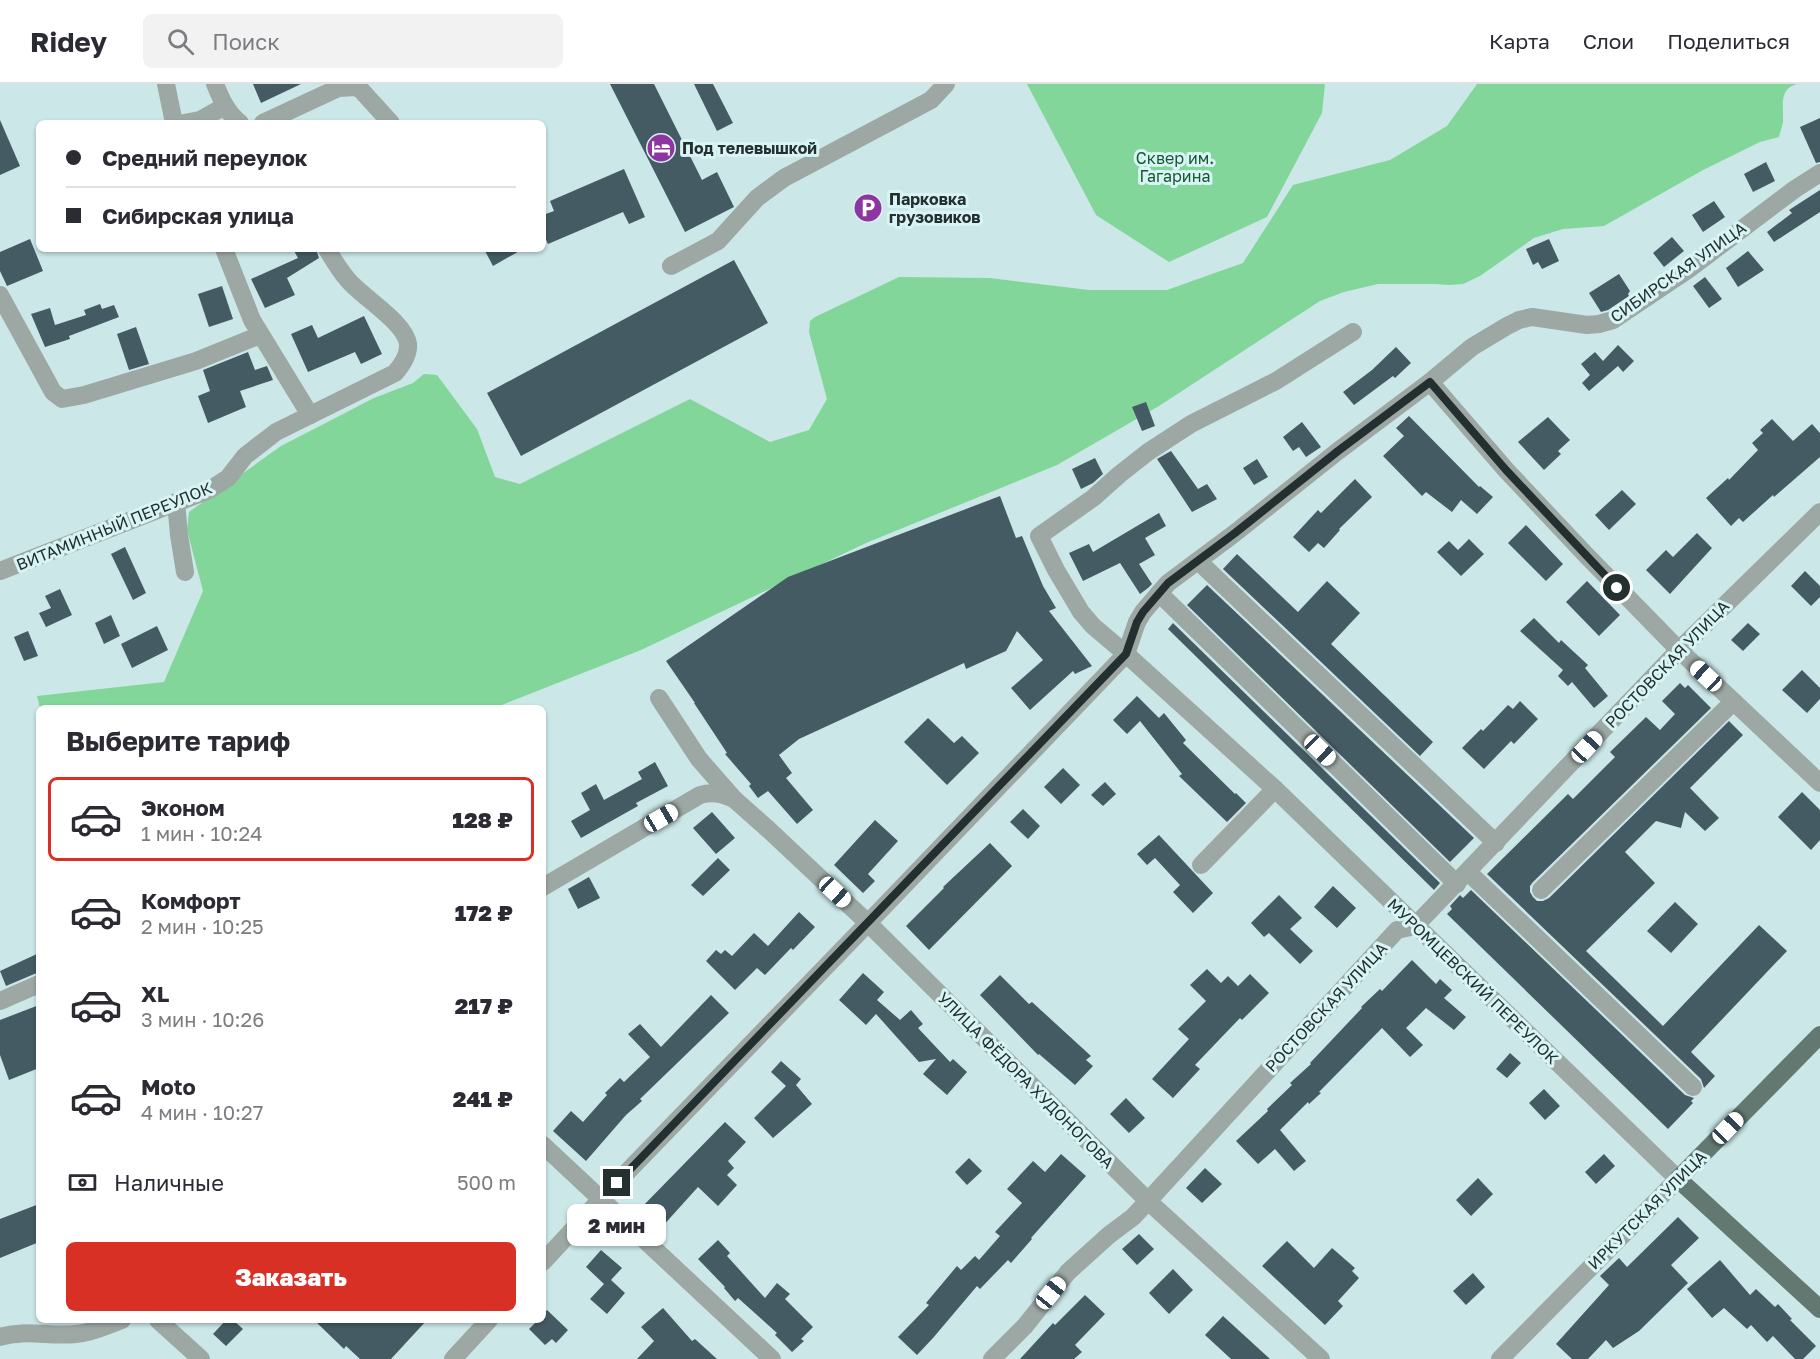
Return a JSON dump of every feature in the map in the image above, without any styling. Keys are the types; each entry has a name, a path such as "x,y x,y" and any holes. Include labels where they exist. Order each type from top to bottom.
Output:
{"main road":[{"name":"ИРКУТСКАЯ УЛИЦА","path":"1678,1179 1820,1035"},
{"name":"МУРОМЦЕВСКИЙ ПЕРЕУЛОК","path":"1678,1179 1820,1309"}],"street":[{"path":"166,84 173,120"},
{"path":"215,84 225,106 236,120"},
{"path":"670,266 718,241 757,198 784,178 931,100 946,84"},
{"path":"269,120 329,91 348,86 361,90 388,120"},
{"path":"200,120 225,106"},
{"name":"СИБИРСКАЯ УЛИЦА","path":"546,1259 1126,654 1137,622 1168,583 1430,382 1472,347 1507,326 1532,317 1587,325 1612,320 1689,269 1795,189 1820,173"},
{"path":"225,252 260,335 310,415"},
{"name":"ВИТАМИННЫЙ ПЕРЕУЛОК","path":"0,571 220,484 256,446 287,426 396,373 407,350 408,343 404,333 347,279 329,252"},
{"path":"0,295 53,392 62,399 84,395 185,364 260,335"},
{"name":"МУРОМЦЕВСКИЙ ПЕРЕУЛОК","path":"1353,332 1276,381 1191,424 1148,452 1093,498 1039,536 1081,612 1093,626 1275,789 1678,1179"},
{"path":"1430,382 1506,470 1679,650 1820,783"},
{"path":"176,502 185,572"},
{"name":"РОСТОВСКАЯ УЛИЦА","path":"992,1359 1029,1321 1068,1272 1133,1217 1397,930 1415,926 1679,650 1820,512"},
{"path":"1198,561 1496,843"},
{"path":"1159,594 1462,878 1693,1087"},
{"name":"УЛИЦА ФЁДОРА ХУДОНОГОВА","path":"659,698 699,759 734,799 868,923 1148,1201 1321,1359"},
{"path":"1541,890 1733,702"},
{"path":"1201,865 1275,789"},
{"path":"546,885 700,795 722,794 734,799"},
{"path":"0,1001 36,985"},
{"path":"546,1149 772,1359"},
{"name":"ИРКУТСКАЯ УЛИЦА","path":"1500,1359 1678,1179"},
{"path":"0,1337 18,1333 88,1333 114,1323"},
{"path":"161,1323 201,1359"},
{"path":"453,1359 486,1323"}],"green space":[{"name":"Сквер им. Гагарина","path":"1027,84 1325,84 1322,113 1267,217 1169,262 1096,215"},
{"path":"1477,84 1797,84 1791,86 1784,94 1783,122 1779,137 1760,142 1703,170 1604,226 1563,229 1534,238 1480,276 1463,284 1378,284 1344,292 1320,301 1159,406 1057,465 866,543 641,650 502,705 39,705 37,696 164,682 203,591 187,530 189,512 281,446 374,398 413,383 424,374 437,375 477,429 495,477 520,484 690,399 770,442 809,430 827,399 809,332 810,321 899,277 990,278 1089,290 1167,290 1243,263 1293,185 1390,160 1447,126"}],"building":[{"path":"253,84 301,84 261,103"},
{"path":"610,84 654,84 702,180 717,172 734,207 685,232"},
{"path":"694,84 713,84 733,123 717,131"},
{"path":"1820,118 1820,162 1816,163 1800,127"},
{"path":"0,120 20,166 0,175"},
{"path":"1766,162 1775,181 1753,192 1744,174"},
{"path":"624,169 645,217 629,224 623,212 548,244 546,214 554,211 550,201"},
{"path":"1820,190 1820,212 1774,242 1767,232 1792,213 1789,210"},
{"path":"1714,201 1725,217 1703,232 1692,215"},
{"path":"1672,237 1684,251 1664,267 1653,253"},
{"path":"30,239 43,271 7,286 0,271 0,252"},
{"path":"1549,239 1559,261 1542,269 1538,262 1533,265 1526,249"},
{"path":"1748,251 1764,270 1738,287 1726,268"},
{"path":"295,252 317,252 319,258 287,278 295,295 265,308 251,279 298,258"},
{"path":"486,252 518,252 493,266"},
{"path":"734,260 768,323 521,456 487,393"},
{"path":"1619,274 1630,291 1629,296 1601,312 1589,293"},
{"path":"1705,277 1722,299 1709,308 1693,286"},
{"path":"222,286 233,319 209,327 198,294"},
{"path":"100,304 102,309 114,305 119,317 69,336 70,339 45,347 31,314 50,308 55,325 86,315 84,310"},
{"path":"364,316 382,354 361,364 355,352 308,372 291,334 312,325 318,338"},
{"path":"136,327 149,364 129,370 117,334"},
{"path":"1618,345 1634,361 1623,372 1618,366 1589,391 1582,383 1590,375 1581,364 1595,352 1603,361"},
{"path":"1396,347 1411,363 1395,378 1393,376 1354,405 1343,392 1372,370"},
{"path":"248,352 255,370 267,366 273,380 240,391 246,407 208,423 198,396 210,391 203,370"},
{"path":"1146,402 1155,426 1142,431 1132,407"},
{"path":"1409,416 1479,487 1493,497 1477,514 1461,500 1452,512 1426,492 1422,496 1383,456 1404,436 1396,428"},
{"path":"1548,417 1570,440 1558,451 1561,454 1544,470 1518,442"},
{"path":"1772,419 1793,441 1812,424 1820,433 1820,457 1743,522 1739,518 1731,526 1706,498 1728,478 1729,480 1758,450 1752,443 1763,433 1760,430"},
{"path":"1302,422 1321,447 1306,457 1299,447 1293,451 1283,437"},
{"path":"1171,451 1198,489 1207,484 1217,499 1192,512 1157,459"},
{"path":"1095,458 1103,474 1093,483 1081,489 1072,469"},
{"path":"1257,459 1268,477 1254,485 1243,468"},
{"path":"1355,479 1372,497 1339,529 1324,548 1318,543 1309,552 1293,537 1318,510 1321,513"},
{"path":"1622,490 1636,504 1609,530 1595,515"},
{"path":"1000,496 1016,538 1022,536 1043,586 1056,608 1049,611 1092,666 1075,674 1073,671 1030,710 1011,688 1043,660 1017,631 1006,651 966,669 964,663 799,739 779,755 792,773 786,778 813,810 797,824 768,791 758,798 749,786 751,784 725,754 727,753 666,661 788,577"},
{"path":"1159,513 1166,526 1145,538 1155,555 1139,564 1152,584 1148,588 1140,594 1120,563 1083,581 1069,553 1089,544 1093,552"},
{"path":"1526,525 1563,564 1546,581 1508,543"},
{"path":"1697,533 1712,548 1670,594 1646,570 1666,550 1673,557"},
{"path":"1469,539 1484,554 1461,576 1437,552 1449,541 1458,550"},
{"path":"125,547 146,593 133,600 111,554"},
{"path":"1237,554 1298,612 1327,581 1360,613 1331,644 1433,742 1420,756 1223,569"},
{"path":"1805,571 1820,586 1820,597 1811,606 1791,586"},
{"path":"1587,581 1620,615 1599,636 1566,602"},
{"path":"1207,585 1474,838 1450,862 1187,605"},
{"path":"60,589 72,615 46,627 39,613 51,608 45,596"},
{"path":"111,615 120,636 104,644 95,623"},
{"path":"1534,618 1559,643 1561,640 1588,665 1585,668 1608,696 1594,708 1572,682 1568,686 1558,676 1563,670 1520,631"},
{"path":"1173,623 1440,883 1434,890 1168,629"},
{"path":"1748,623 1760,634 1743,651 1731,640"},
{"path":"157,626 168,650 132,668 121,644"},
{"path":"28,631 38,656 24,661 14,637"},
{"path":"1802,670 1820,688 1820,699 1807,713 1782,690"},
{"path":"1680,683 1685,688 1688,685 1711,708 1533,882 1530,892 1537,901 1549,898 1729,721 1743,735 1690,788 1719,818 1705,831 1685,812 1681,828 1656,821 1625,852 1655,883 1586,951 1663,1026 1759,925 1787,951 1691,1052 1715,1076 1704,1088 1701,1079 1487,874 1568,794 1573,799 1615,757 1610,752 1646,717 1660,730 1675,714 1662,701"},
{"path":"1137,696 1159,718 1164,713 1186,740 1183,743 1246,803 1227,822 1179,776 1182,774 1140,721 1127,734 1113,720"},
{"path":"1520,701 1538,719 1514,744 1511,741 1484,769 1462,748 1481,729 1483,731 1508,705 1513,709"},
{"path":"928,718 954,743 962,736 979,753 947,785 904,742"},
{"path":"655,762 668,786 636,803 638,806 581,838 571,821 590,810 581,793 596,784 604,800 642,779 638,772"},
{"path":"1063,768 1080,785 1061,804 1044,787"},
{"path":"1105,782 1116,794 1103,806 1091,795"},
{"path":"1802,792 1820,810 1820,840 1811,850 1778,817"},
{"path":"1023,809 1040,826 1028,839 1010,822"},
{"path":"712,812 735,838 716,854 693,828"},
{"path":"875,820 898,841 868,874 875,881 863,893 834,865"},
{"path":"1159,835 1213,893 1193,913 1173,892 1180,885 1155,858 1147,865 1137,854"},
{"path":"990,843 1012,866 929,950 906,926"},
{"path":"718,858 730,870 703,896 691,885"},
{"path":"589,877 600,898 578,909 568,889"},
{"path":"1333,886 1356,908 1337,928 1314,907"},
{"path":"1471,890 1685,1095 1694,1098 1691,1101 1693,1103 1668,1129 1447,914 1452,909 1450,906 1460,895 1463,898"},
{"path":"1279,895 1302,918 1290,929 1313,951 1300,964 1269,933 1264,937 1251,923"},
{"path":"1675,902 1698,924 1671,953 1647,931"},
{"path":"799,912 815,927 765,975 757,968 735,990 706,961 716,950 721,954 725,950 732,956 754,933 768,946"},
{"path":"36,954 36,973 6,986 0,971"},
{"path":"1412,960 1436,984 1440,979 1452,990 1444,998 1466,1017 1454,1030 1426,1008 1406,1028 1423,1045 1410,1057 1382,1028 1319,1092 1321,1093 1309,1104 1308,1102 1280,1130 1306,1161 1294,1171 1275,1149 1258,1164 1236,1141 1268,1111 1267,1109 1292,1085 1290,1083 1311,1064 1361,1007 1380,989 1382,991"},
{"path":"1207,969 1221,983 1228,976 1238,986 1250,974 1269,993 1242,1020 1240,1018 1195,1065 1200,1069 1173,1098 1152,1079 1189,1039 1178,1029 1206,1001 1190,985"},
{"path":"863,973 884,992 877,1000 900,1020 911,1010 923,1024 918,1028 950,1062 953,1059 967,1072 947,1095 923,1074 936,1059 919,1062 876,1014 866,1025 839,1000"},
{"path":"1000,975 1029,1004 1032,1002 1091,1056 1086,1060 1093,1066 1075,1085 1038,1055 980,995"},
{"path":"711,995 729,1013 640,1099 642,1101 626,1115 586,1161 553,1131 571,1111 583,1122 607,1095 605,1093 620,1078 624,1082 650,1057 628,1034 640,1024 661,1047"},
{"path":"36,1006 36,1069 9,1080 0,1055 0,1020"},
{"path":"1510,1053 1521,1063 1507,1078 1496,1069"},
{"path":"781,1061 801,1079 796,1085 812,1104 773,1138 754,1118 786,1086 771,1072"},
{"path":"1544,1089 1560,1106 1545,1120 1529,1103"},
{"path":"1126,1098 1145,1118 1129,1133 1110,1114"},
{"path":"725,1122 746,1142 728,1161 734,1168 727,1175 737,1185 718,1206 698,1187 661,1228 640,1209"},
{"path":"1061,1154 1086,1176 1011,1263 1008,1260 980,1289 977,1286 917,1355 898,1337 929,1305 926,1303 957,1266 961,1270 975,1256 979,1260 1000,1236 995,1232 1022,1203 1007,1189 1033,1161 1045,1172"},
{"path":"1604,1154 1615,1166 1596,1184 1585,1172"},
{"path":"969,1158 982,1171 967,1185 955,1172"},
{"path":"1205,1168 1222,1184 1202,1203 1186,1188"},
{"path":"1478,1178 1493,1194 1471,1216 1456,1200"},
{"path":"36,1205 36,1243 0,1258 0,1219"},
{"path":"1678,1217 1699,1238 1671,1265 1688,1283 1639,1331 1613,1348 1606,1340 1588,1359 1572,1359 1556,1344 1609,1285 1600,1276 1619,1258 1627,1267"},
{"path":"1139,1234 1154,1249 1137,1265 1122,1249"},
{"path":"718,1240 730,1253 727,1256 765,1298 777,1283 790,1294 785,1299 813,1327 801,1339 804,1341 792,1352 775,1335 777,1333 738,1298 735,1301 698,1259"},
{"path":"1287,1241 1314,1268 1332,1248 1355,1268 1352,1271 1359,1278 1338,1301 1343,1306 1325,1325 1262,1266"},
{"path":"601,1250 622,1268 611,1280 625,1293 607,1314 590,1299 604,1284 586,1267"},
{"path":"1720,1260 1750,1295 1756,1289 1775,1307 1778,1304 1792,1319 1790,1320 1816,1346 1803,1359 1795,1359 1773,1336 1767,1342 1751,1325 1747,1329 1724,1308 1712,1318 1687,1289"},
{"path":"1173,1269 1193,1290 1169,1314 1149,1293"},
{"path":"1473,1273 1485,1287 1466,1305 1453,1291"},
{"path":"1085,1295 1105,1314 1075,1345 1082,1352 1074,1359 1020,1359 1053,1323 1055,1325"},
{"path":"663,1308 692,1341 695,1339 717,1359 637,1359 654,1341 641,1327"},
{"path":"546,1311 568,1330 556,1343 552,1339 545,1345 529,1329 535,1323 546,1323"},
{"path":"1223,1316 1270,1359 1231,1359 1205,1335"},
{"path":"223,1323 236,1323 243,1329 226,1346 213,1334"},
{"path":"317,1323 424,1323 391,1359 360,1359 346,1346 344,1349"}],"place":[{"name":"Под телевышкой","path":"661,148"},
{"name":"Парковка грузовиков","path":"868,208"}],"route":[{"path":"617,1183 1126,654 1137,622 1168,583 1430,382 1506,470 1617,588"}]}
